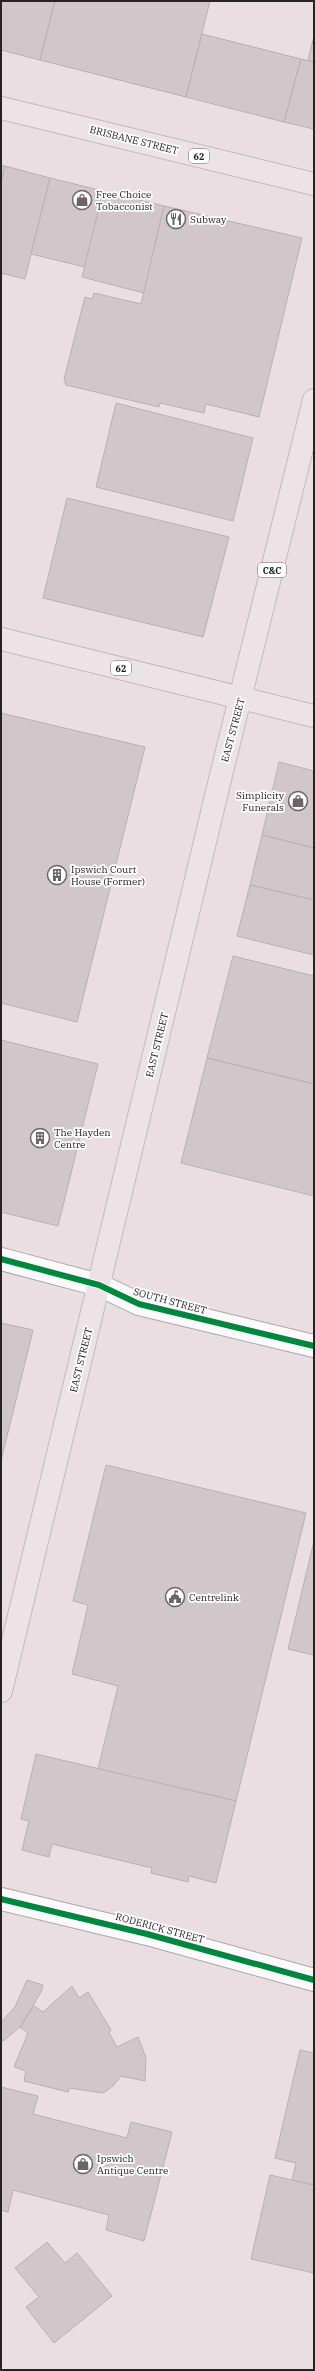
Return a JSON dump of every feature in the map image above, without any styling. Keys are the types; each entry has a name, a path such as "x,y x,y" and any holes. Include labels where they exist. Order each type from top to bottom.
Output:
{"main road":[{"name":"BRISBANE STREET","path":"1,108 314,184"},
{"name":"EAST STREET","path":"1,1691 314,400"},
{"name":"62","path":"1,639 241,697"},
{"path":"241,697 314,716"}],"street":[{"name":"SOUTH STREET","path":"1,1259 99,1285 139,1304 314,1346"},
{"name":"RODERICK STREET","path":"1,1899 147,1934 314,1980"}],"building":[{"path":"1,1 55,1 40,60 1,50"},
{"path":"55,1 210,1 186,97 40,60"},
{"path":"202,34 301,59 284,122 186,97"},
{"path":"314,36 314,62 308,60"},
{"path":"301,59 314,62 314,129 284,122"},
{"path":"1,165 5,166 1,183"},
{"path":"5,166 50,178 25,279 1,273 1,183"},
{"path":"50,178 103,191 85,267 31,254"},
{"path":"103,191 164,206 144,293 82,277"},
{"path":"164,206 302,238 259,417 206,404 204,413 160,403 159,407 66,385 64,379 85,297 92,299 94,293 141,304"},
{"path":"116,403 253,438 233,521 96,487"},
{"path":"67,498 229,537 203,637 43,598"},
{"name":"Ipswich Court House (Former)","path":"1,713 145,747 77,1022 1,1003"},
{"path":"279,762 314,771 314,848 262,835"},
{"path":"262,835 314,848 314,900 250,885"},
{"path":"250,885 314,900 314,955 237,936"},
{"path":"233,956 314,976 314,1084 207,1058"},
{"name":"The Hayden Centre","path":"1,1040 98,1064 58,1226 1,1212"},
{"path":"207,1058 314,1084 314,1196 181,1163"},
{"path":"1,1323 33,1330 1,1461"},
{"path":"106,1465 306,1513 236,1801 98,1769 118,1686 72,1674 88,1605 73,1601"},
{"path":"314,1541 314,1655 288,1649"},
{"path":"36,1754 236,1801 216,1883 189,1876 188,1882 151,1873 152,1868 52,1844 49,1857 22,1850 29,1821 21,1819"},
{"path":"27,1980 43,1985 41,1992 20,2027 3,2041 1,2038 1,2022 15,2007"},
{"path":"72,1986 79,1998 88,1992 111,2030 109,2033 117,2047 138,2037 146,2058 145,2081 121,2076 113,2086 103,2093 69,2088 68,2092 24,2081 26,2071 14,2067 28,2033 20,2027 34,2006 43,2012"},
{"path":"300,2050 314,2053 314,2185 292,2180 296,2163 275,2158"},
{"name":"Ipswich Antique Centre","path":"1,2087 38,2096 33,2114 127,2138 131,2122 172,2132 144,2241 106,2230 109,2215 13,2190 8,2212 1,2210"},
{"path":"270,2175 314,2185 314,2273 251,2259"},
{"path":"47,2242 65,2263 77,2253 112,2296 54,2343 26,2307 39,2297 15,2268"}],"cycle path":[{"path":"1,1259 99,1285 139,1304 314,1346"},
{"path":"1,1899 147,1934 314,1980"}],"place":[{"name":"Free Choice Tobacconist","path":"82,200"},
{"name":"Subway","path":"176,219"},
{"name":"Simplicity Funerals","path":"298,801"},
{"name":"Ipswich Court House (Former)","path":"57,875"},
{"name":"The Hayden Centre","path":"40,1138"},
{"name":"Centrelink","path":"175,1597"},
{"name":"Ipswich Antique Centre","path":"83,2164"}]}
